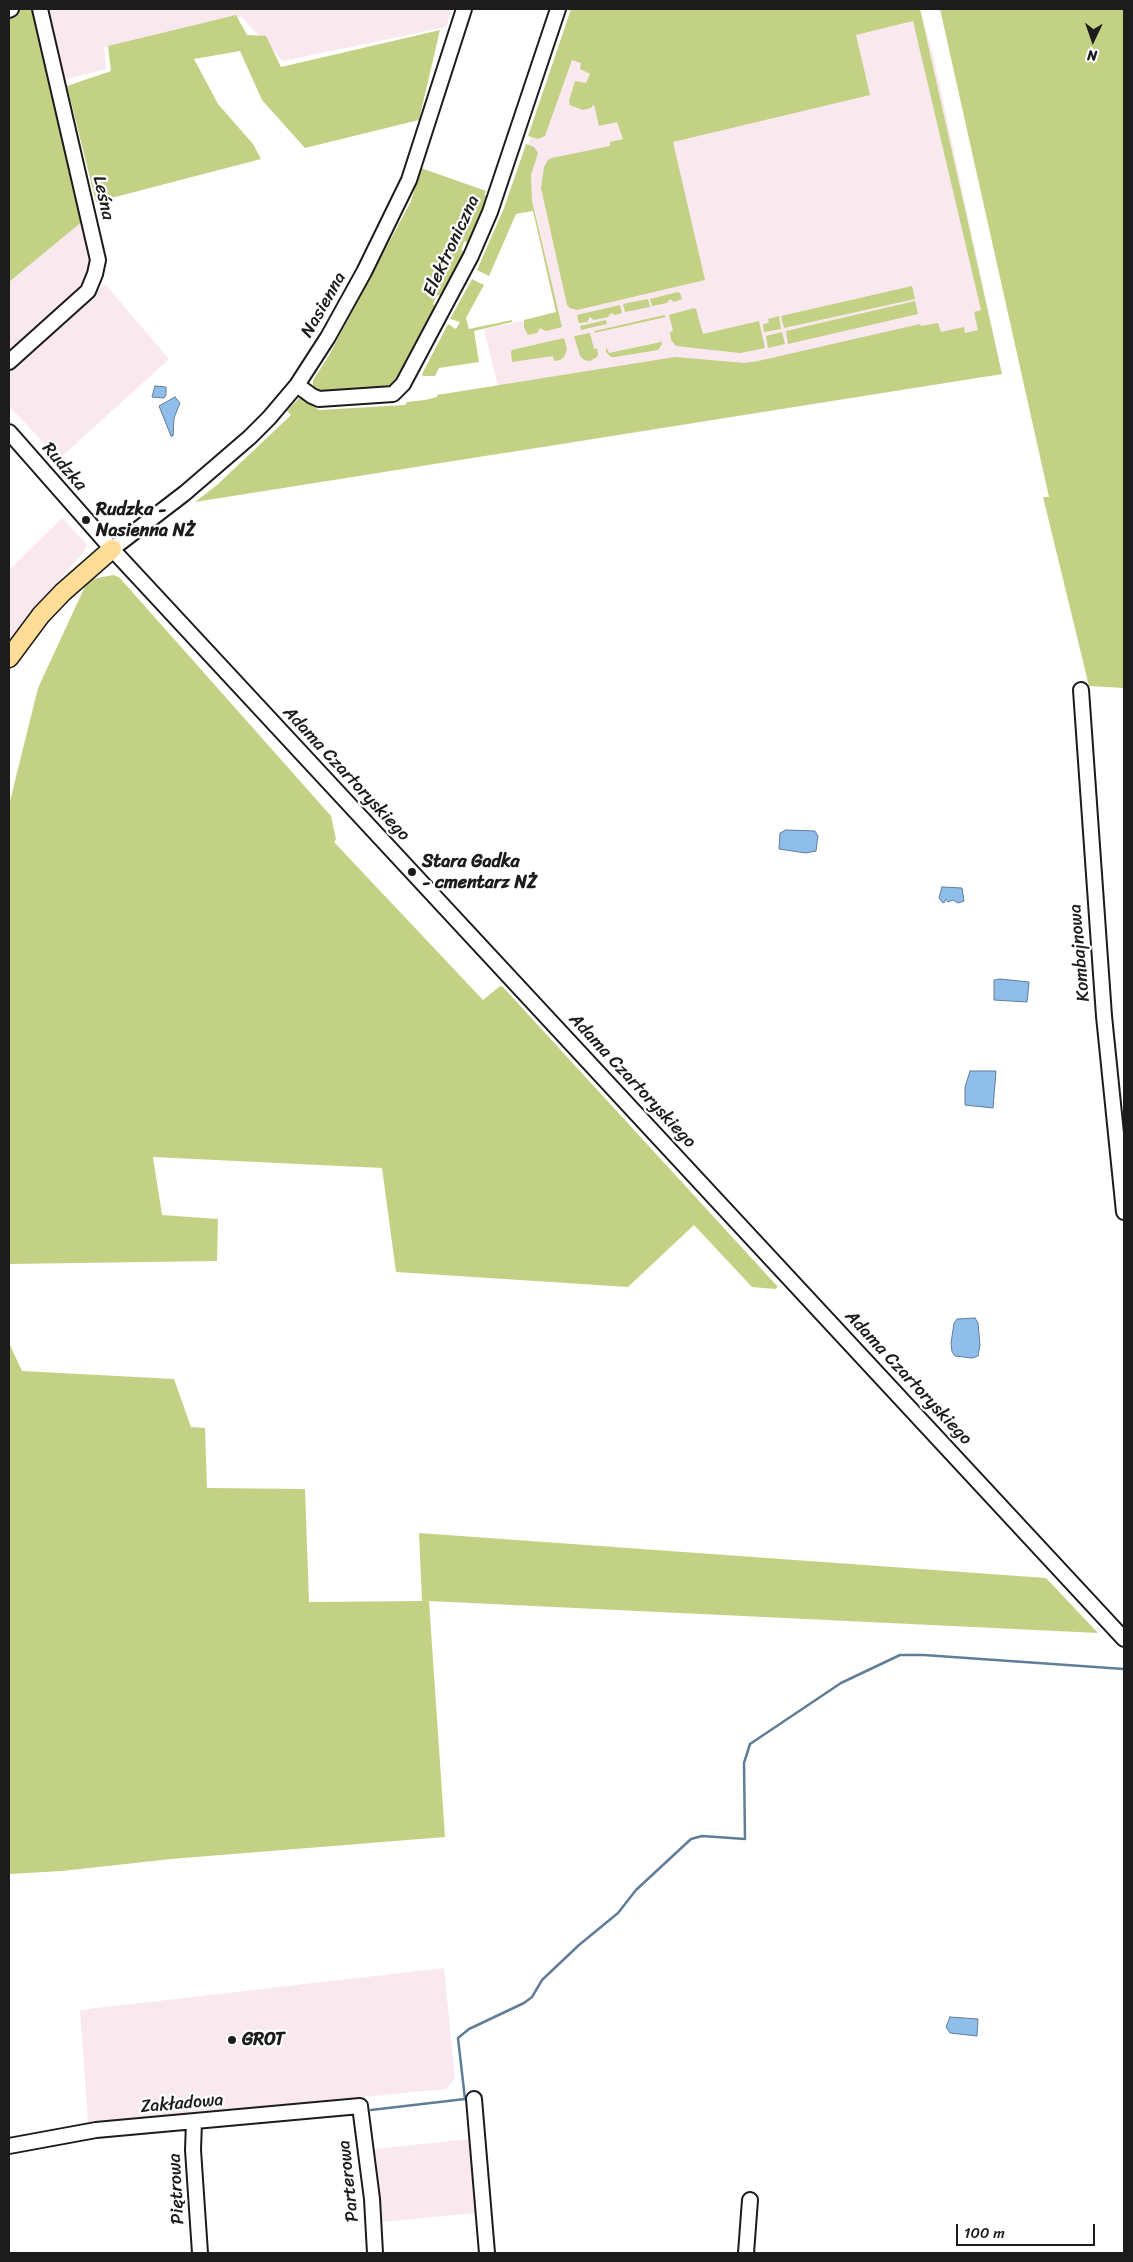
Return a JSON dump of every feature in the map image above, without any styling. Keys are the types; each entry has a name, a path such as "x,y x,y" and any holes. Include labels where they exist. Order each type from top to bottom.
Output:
{"main road":[{"path":"9,658 41,615 63,592 112,549"}],"street":[{"name":"Leśna","path":"9,362 88,290 95,274 98,260 40,9"},
{"name":"Nasienna","path":"112,549 185,493 250,437 297,385 328,337 364,272 409,180 464,9"},
{"name":"Elektroniczna","path":"297,385 319,399 393,394 403,384 471,256 490,212 558,9"},
{"name":"Rudzka","path":"9,432 112,549"},
{"name":"Adama Czartoryskiego","path":"112,549 1124,1639"},
{"name":"Kombajnowa","path":"1081,690 1104,1016 1124,1212"},
{"path":"474,2099 487,2253"},
{"name":"Zakładowa","path":"9,2146 96,2130 360,2106"},
{"name":"Parterowa","path":"360,2106 372,2198 374,2253"},
{"name":"Piętrowa","path":"194,2122 192,2150 200,2253"},
{"path":"746,2253 750,2200"}],"shaded area":[{"path":"48,9 452,9 446,27 283,61 241,17 104,47 106,69 64,80"},
{"path":"574,9 920,9 934,59 1002,374 508,453 498,386 484,329 558,313 529,184 519,172"},
{"path":"84,220 94,263 85,286 9,357 9,282"},
{"path":"105,284 169,359 59,459 9,406 9,370"},
{"path":"62,518 87,544 83,552 9,640 9,570"},
{"path":"444,1968 455,2078 447,2089 88,2122 80,2010"},
{"path":"470,2139 476,2213 381,2222 374,2149"}],"green space":[{"path":"20,9 35,9 84,220 9,282 9,17"},
{"path":"571,9 920,9 1002,374 195,502 217,485 291,415 287,411 299,398 305,399 319,410 405,405 407,402 425,400 437,397 437,395 675,357 745,363 758,361 920,324 921,326 938,323 941,332 964,327 965,333 978,330 974,312 981,310 913,21 856,35 870,95 673,142 705,280 577,310 570,308 567,305 541,188 544,167 548,160 552,158 610,146 610,142 623,139 617,122 599,126 594,104 591,108 583,110 570,105 569,101 575,81 586,83 590,74 580,69 581,63 572,60 545,136 538,139 528,136"},
{"path":"940,9 1124,9 1124,688 1089,686 1043,497 1049,497"},
{"path":"236,15 247,35 266,36 281,67 440,30 419,120 305,148 262,100 240,51 194,59 218,104 253,144 261,159 96,202 67,86 111,71 108,46"},
{"path":"526,144 534,147 538,153 531,175 532,200 562,327 546,331 540,328 537,333 528,335 524,327 524,320 556,312 533,211 516,214 489,276 477,270 504,208"},
{"path":"421,168 486,191 484,195 490,196 469,243 464,241 461,250 465,252 441,295 437,295 433,304 436,306 396,383 386,386 320,391 313,386 313,380 328,357 411,201"},
{"path":"472,279 484,285 466,318 469,329 512,320 512,322 474,331 479,362 439,368 435,376 423,376 422,374 448,324 456,329 460,322 450,319"},
{"path":"912,286 915,299 784,328 781,316"},
{"path":"678,292 682,299 674,302 670,299 667,303 652,306 650,299"},
{"path":"648,299 650,307 625,312 623,304"},
{"path":"915,301 918,314 788,344 786,331"},
{"path":"620,305 622,313 615,315 611,313 608,317 594,320 590,317 587,322 579,323 577,315"},
{"path":"696,309 703,334 759,321 765,348 740,353 676,346 671,340 670,332 673,331 669,315"},
{"path":"664,315 666,317 594,333 595,331"},
{"path":"779,316 781,329 764,332 763,324 769,323 768,319"},
{"path":"606,320 607,324 581,330 580,326"},
{"path":"782,332 785,344 768,348 766,336"},
{"path":"590,333 594,349 597,348 598,354 597,357 590,361 584,360 580,356 574,336"},
{"path":"660,335 662,344 658,350 615,357 611,357 606,352 606,347 609,353 661,342"},
{"path":"564,338 567,349 564,357 560,360 554,361 553,356 512,362 512,350"},
{"path":"113,575 119,577 331,816 336,839 334,842 483,1000 500,986 503,987 778,1287 775,1289 752,1287 694,1225 628,1287 396,1272 382,1168 153,1157 162,1215 218,1219 217,1261 9,1264 9,805 38,688 88,580"},
{"path":"9,1343 22,1371 174,1379 191,1427 205,1428 207,1488 305,1489 309,1602 422,1601 419,1533 1046,1578 1098,1633 429,1601 445,1837 9,1874"}],"water":[{"path":"155,386 166,387 164,398 152,397"},
{"path":"175,397 180,403 174,418 173,436 171,436 159,406"},
{"path":"786,830 815,831 818,836 816,851 806,853 779,849 780,833"},
{"path":"942,887 962,888 964,901 958,903 953,900 948,902 946,899 944,903 942,902 939,898"},
{"path":"994,980 1029,982 1027,1002 994,1000"},
{"path":"970,1071 996,1071 993,1108 965,1105 965,1087"},
{"path":"975,1318 978,1323 980,1345 978,1356 972,1358 955,1356 952,1352 951,1343 954,1323 957,1319"},
{"path":"950,2017 978,2019 977,2036 950,2033 946,2027"}],"waterway":[{"path":"371,2110 465,2099 458,2038 469,2029 524,2003 532,1997 542,1980 579,1945 618,1913 636,1890 691,1839 702,1836 745,1839 744,1763 750,1744 841,1683 900,1655 1124,1669"}],"place":[{"name":"Rudzka - Nasienna NŻ","path":"86,520"},
{"name":"Stara Gadka - cmentarz NŻ","path":"412,872"},
{"name":"GROT","path":"232,2040"}]}
